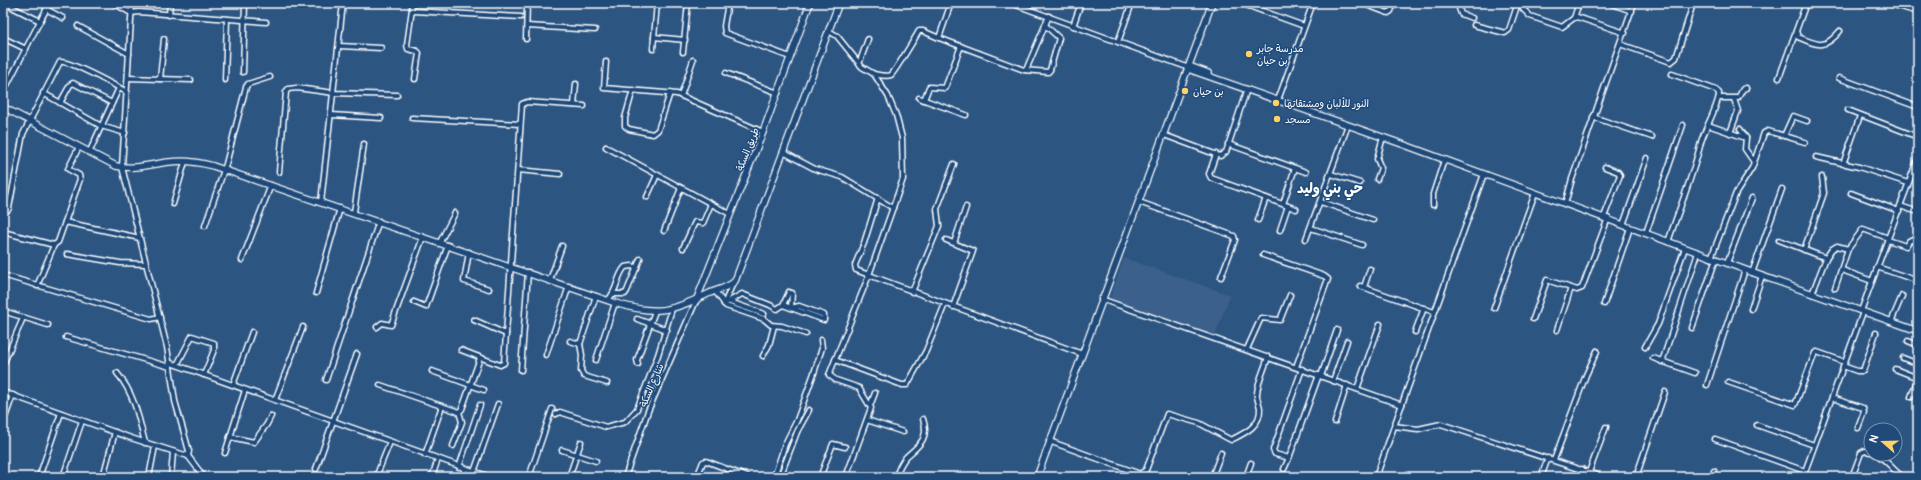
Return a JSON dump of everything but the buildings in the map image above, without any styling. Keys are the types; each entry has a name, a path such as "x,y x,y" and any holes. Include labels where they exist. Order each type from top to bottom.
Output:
{"main road":[{"name":"طريق السكة","path":"696,301 764,132 810,3"},
{"path":"3,107 112,165 122,167 185,162 201,163 225,169 510,265 615,303 632,308 654,311 672,309 696,301 733,283 839,3"},
{"path":"1037,477 1101,299 1139,202 1212,3"},
{"path":"1188,65 1199,71 1247,89 1535,192 1752,273 1918,331"},
{"path":"1188,65 1199,71"},
{"path":"1185,77 1199,71"}],"street":[{"path":"4,3 40,21"},
{"path":"3,93 50,3"},
{"path":"113,3 131,13 266,22"},
{"path":"132,3 122,167 160,317 170,365 175,401 189,451 188,456"},
{"path":"169,15 170,3"},
{"path":"243,72 245,3"},
{"path":"321,202 344,3"},
{"path":"411,3 412,9 407,46 408,49 419,53 415,79"},
{"path":"526,39 527,3"},
{"path":"653,49 657,3"},
{"path":"683,52 688,3"},
{"path":"728,3 724,26 725,33 790,57"},
{"path":"940,38 951,3"},
{"path":"1011,3 1118,42 1188,65"},
{"path":"1118,42 1132,5 1123,3"},
{"path":"1278,100 1313,3"},
{"path":"1364,4 1388,13 1391,11 1394,3"},
{"path":"1454,3 1458,4 1461,14 1472,18"},
{"path":"1474,25 1505,33 1509,30 1518,3"},
{"path":"1521,3 1526,13 1560,27 1570,23 1574,18 1579,3"},
{"path":"1609,3 1632,11"},
{"path":"1565,204 1593,117 1634,3"},
{"path":"1620,44 1670,62 1677,54 1692,7 1690,3"},
{"path":"1779,78 1806,3"},
{"path":"1887,3 1918,12"},
{"path":"1073,26 1080,4"},
{"path":"1246,5 1304,26"},
{"path":"46,9 63,18"},
{"path":"412,9 414,11 521,17"},
{"path":"1026,70 1049,16"},
{"path":"1574,18 1577,17 1624,33"},
{"path":"225,80 227,19"},
{"path":"874,74 887,76 895,71 903,55 919,31 923,31 1026,70 1042,72 1050,70 1058,38 1046,25"},
{"path":"78,26 129,54"},
{"path":"527,26 595,30"},
{"path":"829,31 842,42 859,64 874,74 888,96 896,115 902,138 903,179 869,276 829,376 859,388 870,406"},
{"path":"1796,31 1798,37 1826,44 1830,42 1840,31"},
{"path":"654,37 684,40"},
{"path":"3,38 26,49"},
{"path":"160,79 164,39"},
{"path":"859,64 868,39"},
{"path":"339,46 381,48"},
{"path":"924,100 929,87 945,88 961,46"},
{"path":"681,96 693,60"},
{"path":"3,210 8,210 9,208 23,134 43,93 62,61 127,92"},
{"path":"606,62 604,88 670,93 681,96 764,132"},
{"path":"726,73 778,93"},
{"path":"1668,242 1708,125 1720,98 1716,90 1672,74"},
{"path":"128,78 191,80"},
{"path":"205,226 225,169 246,87 248,84 270,78"},
{"path":"1839,78 1918,107"},
{"path":"60,103 70,85 73,83 112,102"},
{"path":"574,105 576,84"},
{"path":"89,153 119,88"},
{"path":"279,172 286,92 288,89 297,88 334,93 397,95"},
{"path":"1720,98 1738,98 1743,89 1746,88"},
{"path":"1164,135 1220,156 1226,152 1247,89"},
{"path":"633,90 625,126 629,129 653,134 658,130 670,93"},
{"path":"43,93 102,126 125,134"},
{"path":"919,98 966,115"},
{"path":"1730,133 1738,111 1734,99"},
{"path":"461,350 503,365 518,170 520,124 524,102 584,106"},
{"path":"1848,110 1918,138"},
{"path":"331,115 380,118"},
{"path":"1784,136 1792,116 1807,121"},
{"path":"1843,164 1860,116"},
{"path":"1593,117 1652,137"},
{"path":"412,118 520,124"},
{"path":"1306,239 1321,202 1348,125"},
{"path":"1646,233 1683,125"},
{"path":"1708,125 1746,138"},
{"path":"1740,129 1746,138 1745,149 1754,162"},
{"path":"1692,328 1736,193 1749,175 1766,131 1806,142"},
{"path":"1376,179 1381,168 1377,159 1383,137"},
{"path":"354,212 364,144"},
{"path":"1228,144 1306,172"},
{"path":"37,286 54,245 58,242 80,179 79,175 68,169 79,147"},
{"path":"606,147 641,164 657,175 730,214"},
{"path":"783,152 815,169 842,177 893,208"},
{"path":"1216,154 1209,174 1211,178 1296,209"},
{"path":"1816,157 1859,167 1908,183"},
{"path":"1623,225 1647,158"},
{"path":"1433,205 1433,194 1444,160"},
{"path":"1803,477 1872,281 1918,160"},
{"path":"172,204 185,162"},
{"path":"912,292 939,226 937,208 954,164"},
{"path":"1533,319 1547,280 1577,290 1582,288 1620,175 1618,172 1605,167"},
{"path":"1283,204 1295,168"},
{"path":"518,170 560,174"},
{"path":"1331,174 1360,183"},
{"path":"1376,477 1484,174"},
{"path":"647,197 657,175"},
{"path":"1804,250 1824,192 1822,177"},
{"path":"242,260 271,185"},
{"path":"664,231 681,188"},
{"path":"1752,273 1782,189"},
{"path":"1494,308 1535,192"},
{"path":"1851,193 1899,208 1918,212"},
{"path":"878,198 864,243 855,265 856,270 1082,354"},
{"path":"1258,220 1266,198"},
{"path":"1727,263 1752,198"},
{"path":"1139,202 1234,236 1235,240 1221,277"},
{"path":"1321,202 1373,220"},
{"path":"683,248 695,222 703,223 712,204"},
{"path":"1280,230 1288,206"},
{"path":"954,243 966,207"},
{"path":"316,293 340,208"},
{"path":"440,242 455,213"},
{"path":"326,380 379,221"},
{"path":"65,222 140,238"},
{"path":"1311,228 1362,245"},
{"path":"1604,304 1630,228"},
{"path":"1835,288 1848,249 1863,229 1906,246 1909,241 1913,239 1918,244"},
{"path":"3,232 54,245"},
{"path":"377,327 382,324 391,325 423,236"},
{"path":"946,240 972,249 973,251 953,307"},
{"path":"1779,240 1826,258"},
{"path":"414,302 426,307 448,244"},
{"path":"550,280 562,246"},
{"path":"1812,294 1826,258 1834,246 1840,246 1848,249"},
{"path":"1644,347 1658,324 1685,248"},
{"path":"470,252 464,281 489,288"},
{"path":"1662,362 1698,253"},
{"path":"67,254 120,263 146,264"},
{"path":"1263,255 1324,276 1328,279 1296,367"},
{"path":"614,294 625,294 640,259"},
{"path":"608,300 614,294 620,274 625,266 637,268"},
{"path":"1877,268 1918,281"},
{"path":"1370,269 1362,286 1434,312"},
{"path":"1707,385 1745,270"},
{"path":"1842,270 1872,281"},
{"path":"521,370 528,272"},
{"path":"3,276 151,319 160,317"},
{"path":"1751,309 1762,276"},
{"path":"724,304 733,283"},
{"path":"546,355 569,286"},
{"path":"1557,330 1571,288"},
{"path":"715,291 724,304 764,319 774,326 782,326 806,334"},
{"path":"724,304 742,294 770,304 777,309 784,305 790,293 791,308"},
{"path":"1247,349 1260,319 1263,317 1280,320 1290,295"},
{"path":"596,296 580,344 582,355 581,373 584,376 607,382"},
{"path":"1891,322 1902,296"},
{"path":"1101,299 1247,349 1402,405"},
{"name":"شارع السكة","path":"625,477 648,411 696,301"},
{"path":"730,302 764,314"},
{"path":"596,360 615,303"},
{"path":"835,360 902,385 907,385 926,351 945,304"},
{"path":"784,305 791,308 813,317 824,320 824,315 817,312 799,306 791,308"},
{"path":"1415,332 1424,308"},
{"path":"556,414 560,412 608,428 625,422 637,409 667,330 672,309"},
{"path":"3,311 48,325"},
{"path":"638,364 636,360 654,311"},
{"path":"813,317 817,312"},
{"path":"3,365 23,318"},
{"path":"637,319 667,330"},
{"path":"474,320 506,334"},
{"path":"1357,389 1380,324"},
{"path":"763,356 769,345 774,326"},
{"path":"275,400 303,327"},
{"path":"1284,469 1337,330"},
{"path":"233,386 252,332"},
{"path":"1728,382 1795,405 1815,353 1844,364 1857,371 1863,371 1876,333"},
{"path":"177,365 192,336 214,344 215,347 204,375"},
{"path":"66,337 170,365 177,365 479,475 490,477"},
{"path":"774,477 822,348 821,340"},
{"path":"570,341 580,344"},
{"path":"1334,380 1347,341"},
{"path":"1908,341 1918,346"},
{"path":"1554,460 1586,375 1597,351"},
{"path":"316,469 357,354"},
{"path":"1050,441 1140,474 1146,470 1165,416 1168,414 1211,428 1226,439 1231,440 1257,423 1260,410 1257,398 1258,389 1268,357"},
{"path":"459,412 462,410 480,358"},
{"path":"1653,358 1695,373"},
{"path":"1903,358 1918,364"},
{"path":"1289,458 1274,454 1273,450 1302,369"},
{"path":"1895,369 1918,378 1911,397"},
{"path":"432,371 484,390"},
{"path":"117,373 125,382 135,405 145,443"},
{"path":"380,385 459,412"},
{"path":"1335,422 1347,385"},
{"path":"225,453 245,390"},
{"path":"3,392 145,443 188,456 204,477"},
{"path":"1636,477 1665,392"},
{"path":"846,477 867,420 870,406 876,394"},
{"path":"3,423 13,395"},
{"path":"1832,398 1863,408 1864,412 1858,428"},
{"path":"474,472 498,404"},
{"path":"459,467 480,405"},
{"path":"425,455 442,406"},
{"path":"529,477 552,408"},
{"path":"780,477 800,426 809,410"},
{"path":"453,446 462,422 459,412"},
{"path":"40,477 61,413"},
{"path":"230,437 254,442 271,416"},
{"path":"896,477 899,467 906,458 920,446 926,426 923,419"},
{"path":"867,420 903,432"},
{"path":"63,477 82,421"},
{"path":"795,424 800,426"},
{"path":"1394,426 1418,430 1441,424 1603,477"},
{"path":"1757,425 1814,445"},
{"path":"1589,472 1606,427"},
{"path":"102,477 115,432"},
{"path":"1715,439 1805,471"},
{"path":"376,477 390,442"},
{"path":"569,477 581,442"},
{"path":"820,477 833,444 845,447"},
{"path":"148,477 156,446"},
{"path":"784,449 789,452"},
{"path":"562,450 596,460"},
{"path":"171,477 173,452"},
{"path":"1852,477 1861,453 1863,452"},
{"path":"1212,477 1221,453"},
{"path":"1541,477 1548,458"},
{"path":"432,477 438,459"},
{"path":"697,477 703,462 706,461 748,477"},
{"path":"1887,462 1903,477"},
{"path":"1246,477 1251,463"},
{"path":"462,477 465,469"},
{"path":"1579,477 1582,469"},
{"path":"1712,477 1714,471"}],"shaded area":[{"path":"1124,258 1230,295 1215,336 1110,299"}],"place":[{"name":"مدرسة جابر بن حيان","path":"1249,54"},
{"name":"بن حيان","path":"1185,91"},
{"name":"النور للألبان ومشتقاتها","path":"1276,103"},
{"name":"مسجد","path":"1277,119"}],"district":[{"name":"حي بني وليد","path":"1330,188"}]}
